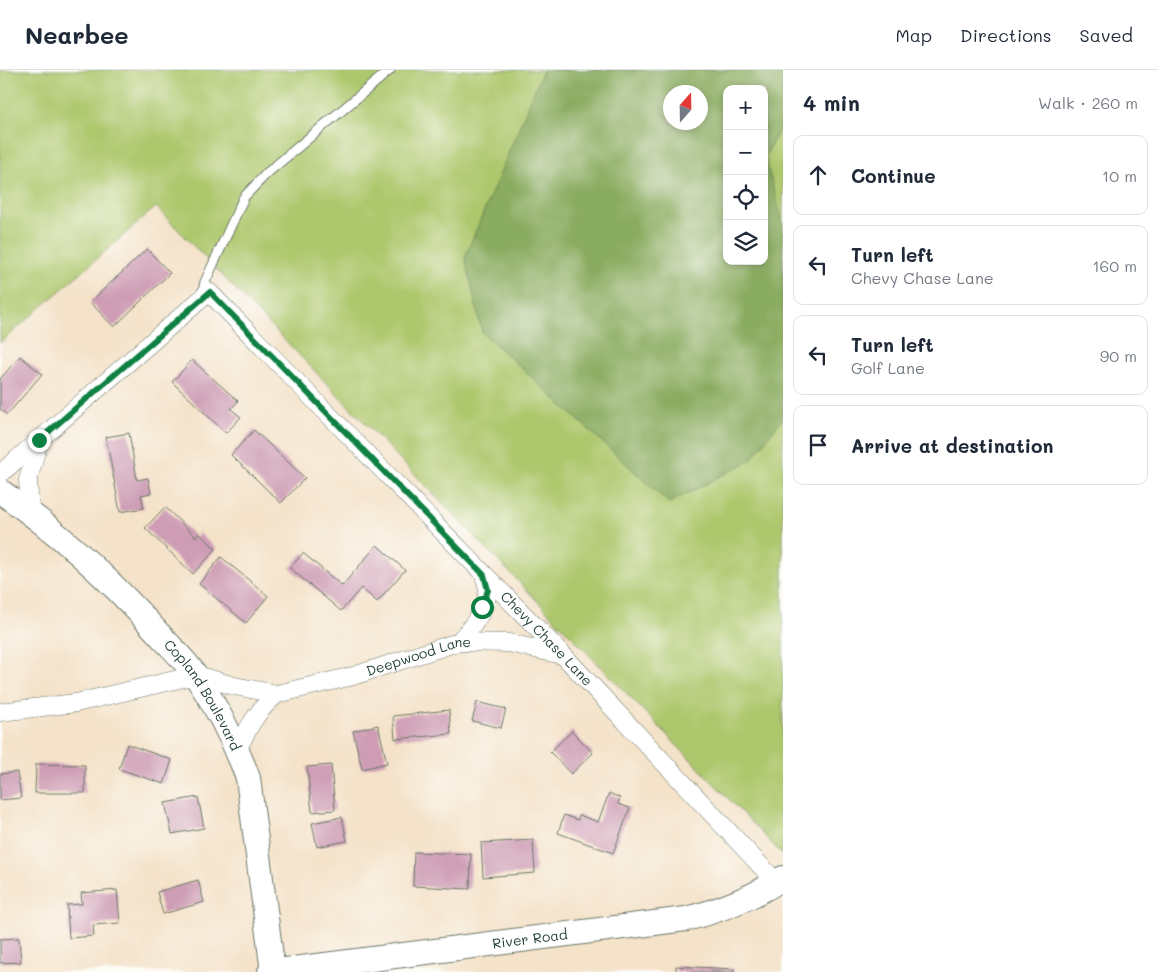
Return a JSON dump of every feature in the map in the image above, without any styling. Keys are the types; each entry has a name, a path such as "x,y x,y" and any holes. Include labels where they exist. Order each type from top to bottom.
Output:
{"street":[{"path":"0,474 205,296"},
{"name":"Chevy Chase Lane","path":"205,296 563,655 780,880"},
{"path":"30,512 28,480 39,440"},
{"name":"Copland Boulevard","path":"0,491 30,512 84,556 130,601 196,675 237,750 248,778 274,972"},
{"path":"458,642 472,628 482,607 488,590 484,575"},
{"name":"Deepwood Lane","path":"0,712 76,703 196,675 234,686 277,694 353,676 458,642 509,642 563,655"},
{"path":"237,750 247,730 264,705 277,694"},
{"name":"River Road","path":"270,972 686,920 718,912 745,900 780,880"}],"lane":[{"path":"205,296 205,282 244,197 267,173 390,70"}],"green space":[{"path":"0,70 783,70 783,855 156,207 0,343"},
{"path":"543,70 783,70 783,122 768,151 768,85 723,85 723,265 768,265 768,168 783,224 783,417 751,460 669,503 482,332 465,257"}],"building":[{"path":"147,249 170,273 114,327 90,302"},
{"path":"20,356 42,374 7,415 0,409 0,379"},
{"path":"192,360 238,401 231,409 241,417 226,433 172,382"},
{"path":"254,430 305,478 281,503 231,455"},
{"path":"129,433 137,480 148,478 151,493 141,495 144,508 120,512 106,437"},
{"path":"165,507 196,537 199,533 216,549 193,574 145,528"},
{"path":"377,545 405,570 377,602 361,588 341,611 290,568 303,553 342,586"},
{"path":"221,557 268,596 246,623 199,584"},
{"path":"477,702 506,709 501,728 472,721"},
{"path":"449,710 451,734 395,739 393,716"},
{"path":"378,725 387,763 362,769 353,731"},
{"path":"572,731 593,753 571,774 550,752"},
{"path":"127,744 172,760 164,784 119,769"},
{"path":"36,764 85,765 85,793 35,793"},
{"path":"331,765 335,810 312,812 307,767"},
{"path":"17,772 21,798 0,800 0,774"},
{"path":"609,793 620,798 618,804 630,808 613,853 558,833 564,815 578,820 579,815 598,822"},
{"path":"198,797 204,828 172,834 165,803"},
{"path":"342,817 347,841 317,847 312,823"},
{"path":"533,840 535,873 483,877 481,843"},
{"path":"414,852 471,854 470,889 413,886"},
{"path":"198,880 204,902 163,914 157,892"},
{"path":"117,890 120,923 93,925 94,936 69,938 67,905 82,904 81,893"},
{"path":"19,938 21,962 0,963 0,939"},
{"path":"676,966 734,969 734,972 676,972"}],"route":[{"path":"39,440 210,292 484,575 488,590 482,607"}]}
